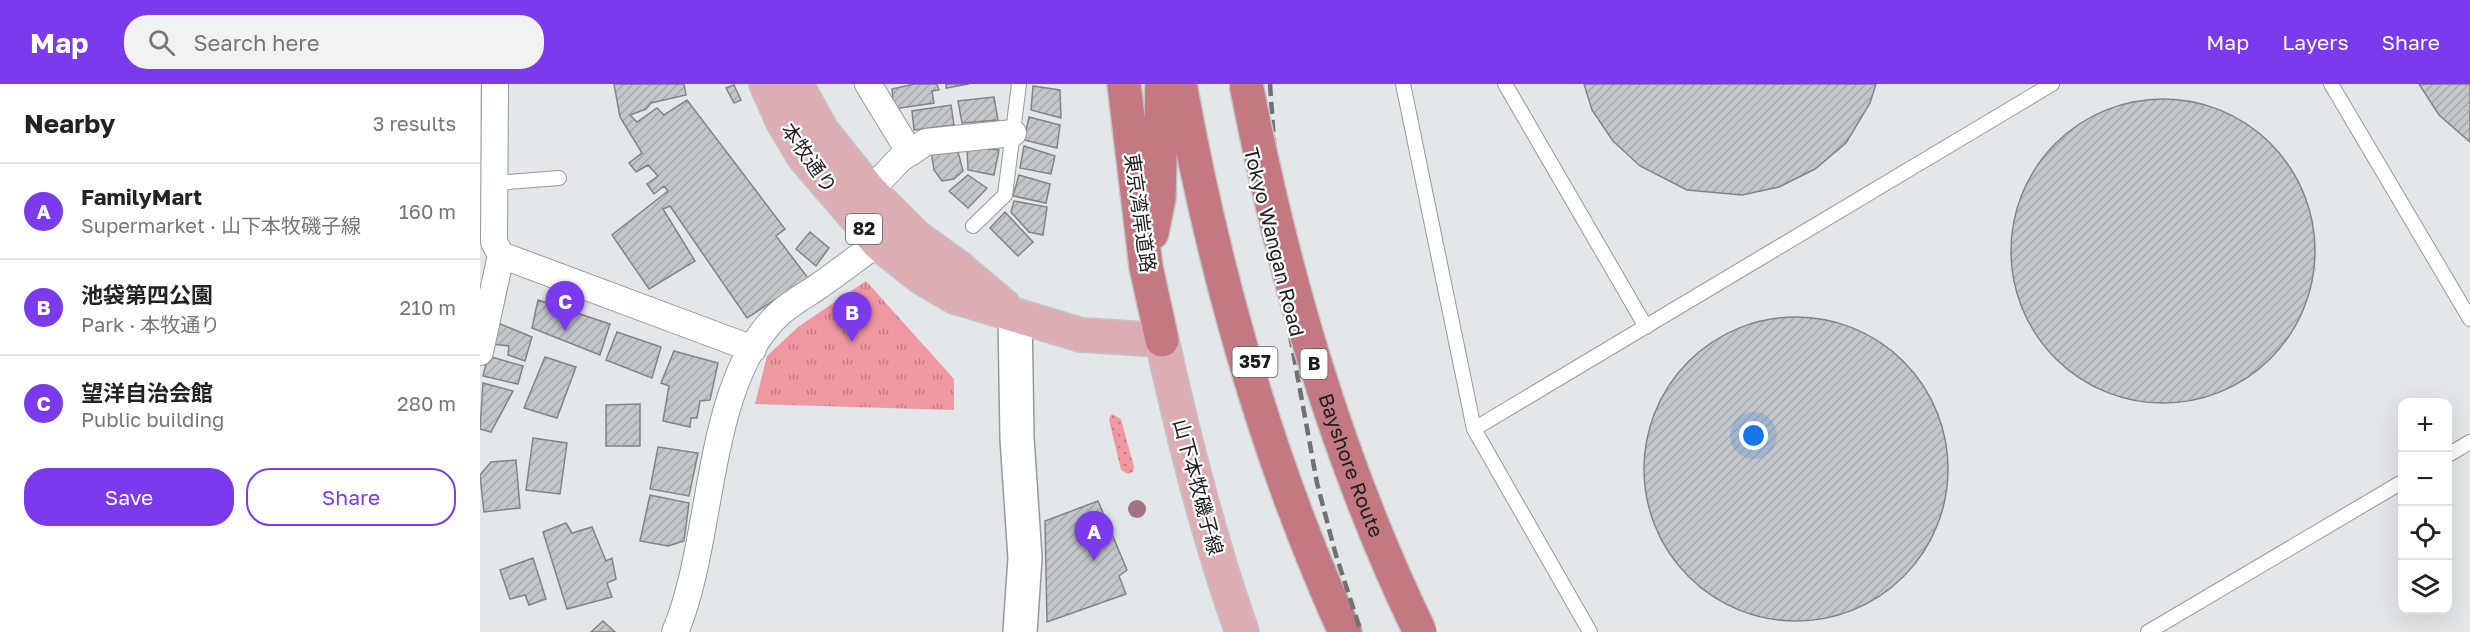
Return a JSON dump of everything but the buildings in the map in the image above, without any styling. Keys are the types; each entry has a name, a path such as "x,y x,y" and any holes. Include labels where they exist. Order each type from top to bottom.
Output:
{"highway":[{"name":"東京湾岸道路","path":"1124,84 1146,267 1162,340"},
{"path":"1146,267 1160,198 1162,84"},
{"path":"1180,84 1197,181 1243,351 1273,448 1345,632"},
{"name":"357","path":"1188,84 1218,231 1280,453 1350,632"},
{"name":"Tokyo Wangan Road","path":"1238,84 1272,253 1308,375 1384,577 1410,632"},
{"name":"Bayshore Route","path":"1246,84 1266,184 1294,297 1317,374 1374,530 1420,632"}],"main road":[{"name":"本牧通り","path":"766,84 783,122 804,157 879,243 922,278 955,297 1081,334 1162,340"},
{"name":"本牧通り","path":"796,84 822,131 870,191 915,236 958,267 1015,315"},
{"name":"山下本牧磯子線","path":"1162,340 1195,486 1217,562 1242,632"}],"street":[{"path":"480,352 501,255 494,242 495,84"},
{"path":"868,84 910,153"},
{"path":"870,191 910,153 926,142 1013,133"},
{"path":"675,632 693,582 721,429 753,349 781,312 879,243"},
{"path":"501,255 753,349"},
{"path":"1015,315 1017,438 1024,558 1020,632"}],"lane":[{"path":"973,226 1005,195 1019,84"},
{"path":"1402,84 1474,429 1590,632"},
{"path":"1505,84 1646,327"},
{"path":"1474,429 2052,84"},
{"path":"2331,84 2470,319"},
{"path":"496,183 559,178"},
{"path":"2452,453 2470,442"},
{"path":"2148,632 2398,485"}],"green space":[{"path":"866,281 954,379 954,410 755,404 767,356 798,327"},
{"path":"1112,414 1121,419 1134,467 1133,472 1128,474 1121,470 1109,418"}],"railway":[{"path":"1270,84 1286,313 1317,483 1335,552 1361,632"}],"place":[{"name":"望洋自治会館","path":"565,331"},
{"name":"池袋第四公園","path":"852,342"},
{"name":"FamilyMart","path":"1094,561"}]}
